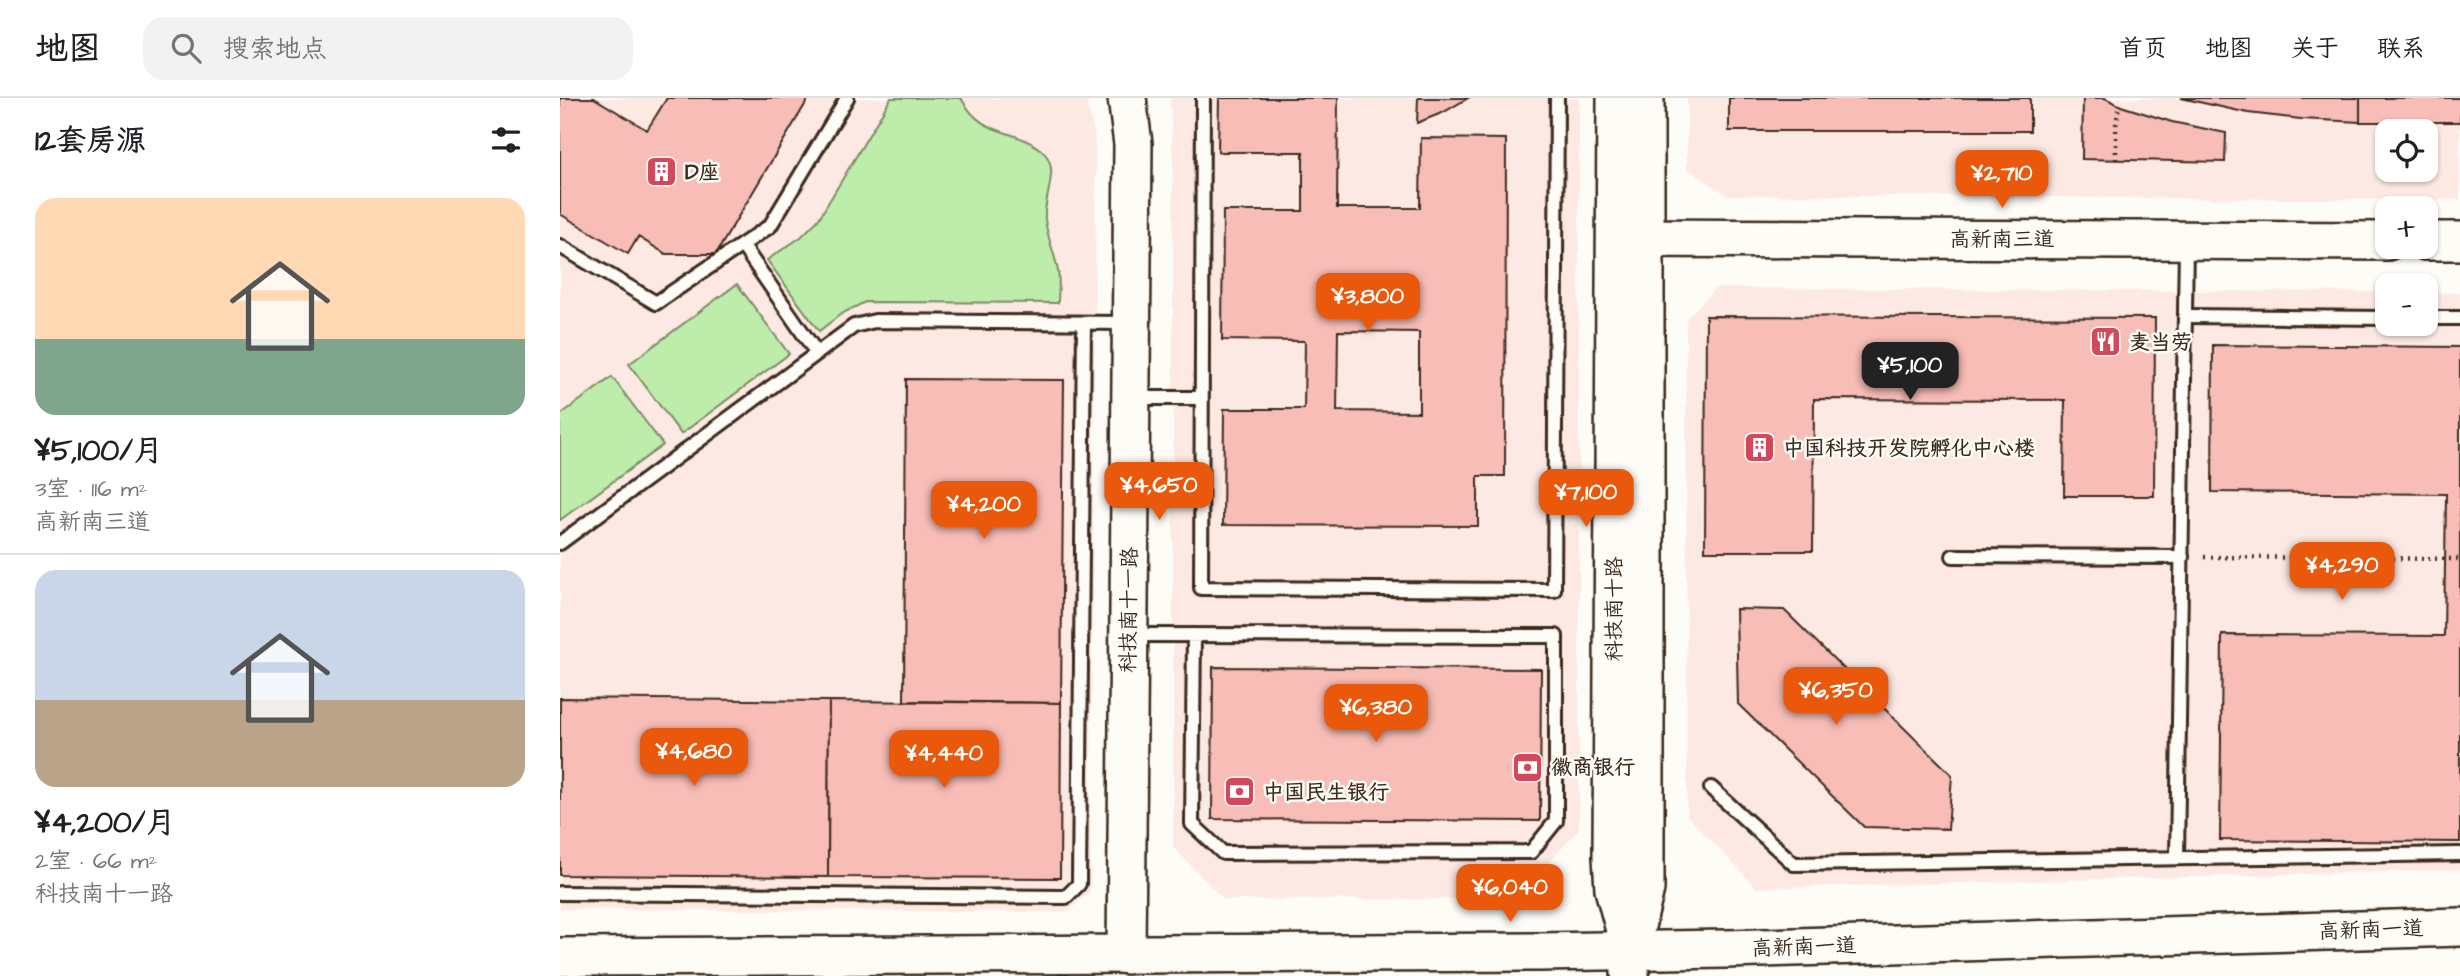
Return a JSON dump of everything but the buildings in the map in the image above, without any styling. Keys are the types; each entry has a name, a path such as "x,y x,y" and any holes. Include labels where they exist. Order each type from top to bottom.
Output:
{"street":[{"name":"科技南十一路","path":"1126,956 1133,323 1133,144 1127,98"},
{"name":"科技南十路","path":"1616,98 1631,238 1645,889 1630,963"},
{"name":"科技南十路","path":"1631,238 1645,98"},
{"name":"高新南三道","path":"1631,238 2375,241"},
{"path":"2438,241 2460,241"},
{"name":"高新南一道","path":"560,957 658,961 1126,956 1630,963 2460,927"}],"lane":[{"path":"560,246 656,303 771,226 847,98"},
{"path":"1203,98 1200,588 1554,590 1557,98"},
{"path":"2177,858 2186,240"},
{"path":"742,245 816,352"},
{"path":"2185,316 2375,318"},
{"path":"2438,318 2460,318"},
{"path":"560,543 854,326 875,321 1133,323"},
{"path":"560,893 1066,897 1079,884 1084,323"},
{"path":"1132,398 1201,398"},
{"path":"1953,555 2182,557"},
{"path":"1129,635 1194,635 1556,636 1556,821 1531,852 1223,853 1192,824 1194,635"},
{"path":"1711,788 1794,864 2460,854"}],"path":[{"path":"2116,160 2119,105"},
{"path":"2182,557 2460,559"}],"shaded area":[{"path":"560,98 1084,98 1086,101 1094,131 1096,169 1090,891 1068,912 560,909"},
{"path":"1170,98 1579,98 1579,829 1516,899 1224,900 1173,847 1173,161"},
{"path":"1687,98 2460,98 2460,200 2438,200 2438,196 2375,196 2375,199 1727,195 1687,168"},
{"path":"1716,288 2375,292 2375,336 2438,336 2438,292 2460,293 2460,870 1757,888 1687,816 1686,319"}],"green space":[{"path":"891,98 961,98 978,120 1029,142 1047,156 1051,173 1045,219 1058,271 1058,303 865,302 841,314 819,331 767,260 801,237 818,220"},
{"path":"737,284 789,354 681,434 629,364"},
{"path":"612,377 663,445 560,520 560,415"}],"place":[{"name":"D座","path":"662,172"},
{"name":"麦当劳","path":"2106,342"},
{"name":"中国科技开发院孵化中心楼","path":"1760,448"},
{"name":"徽商银行","path":"1528,767"},
{"name":"中国民生银行","path":"1240,792"}]}
